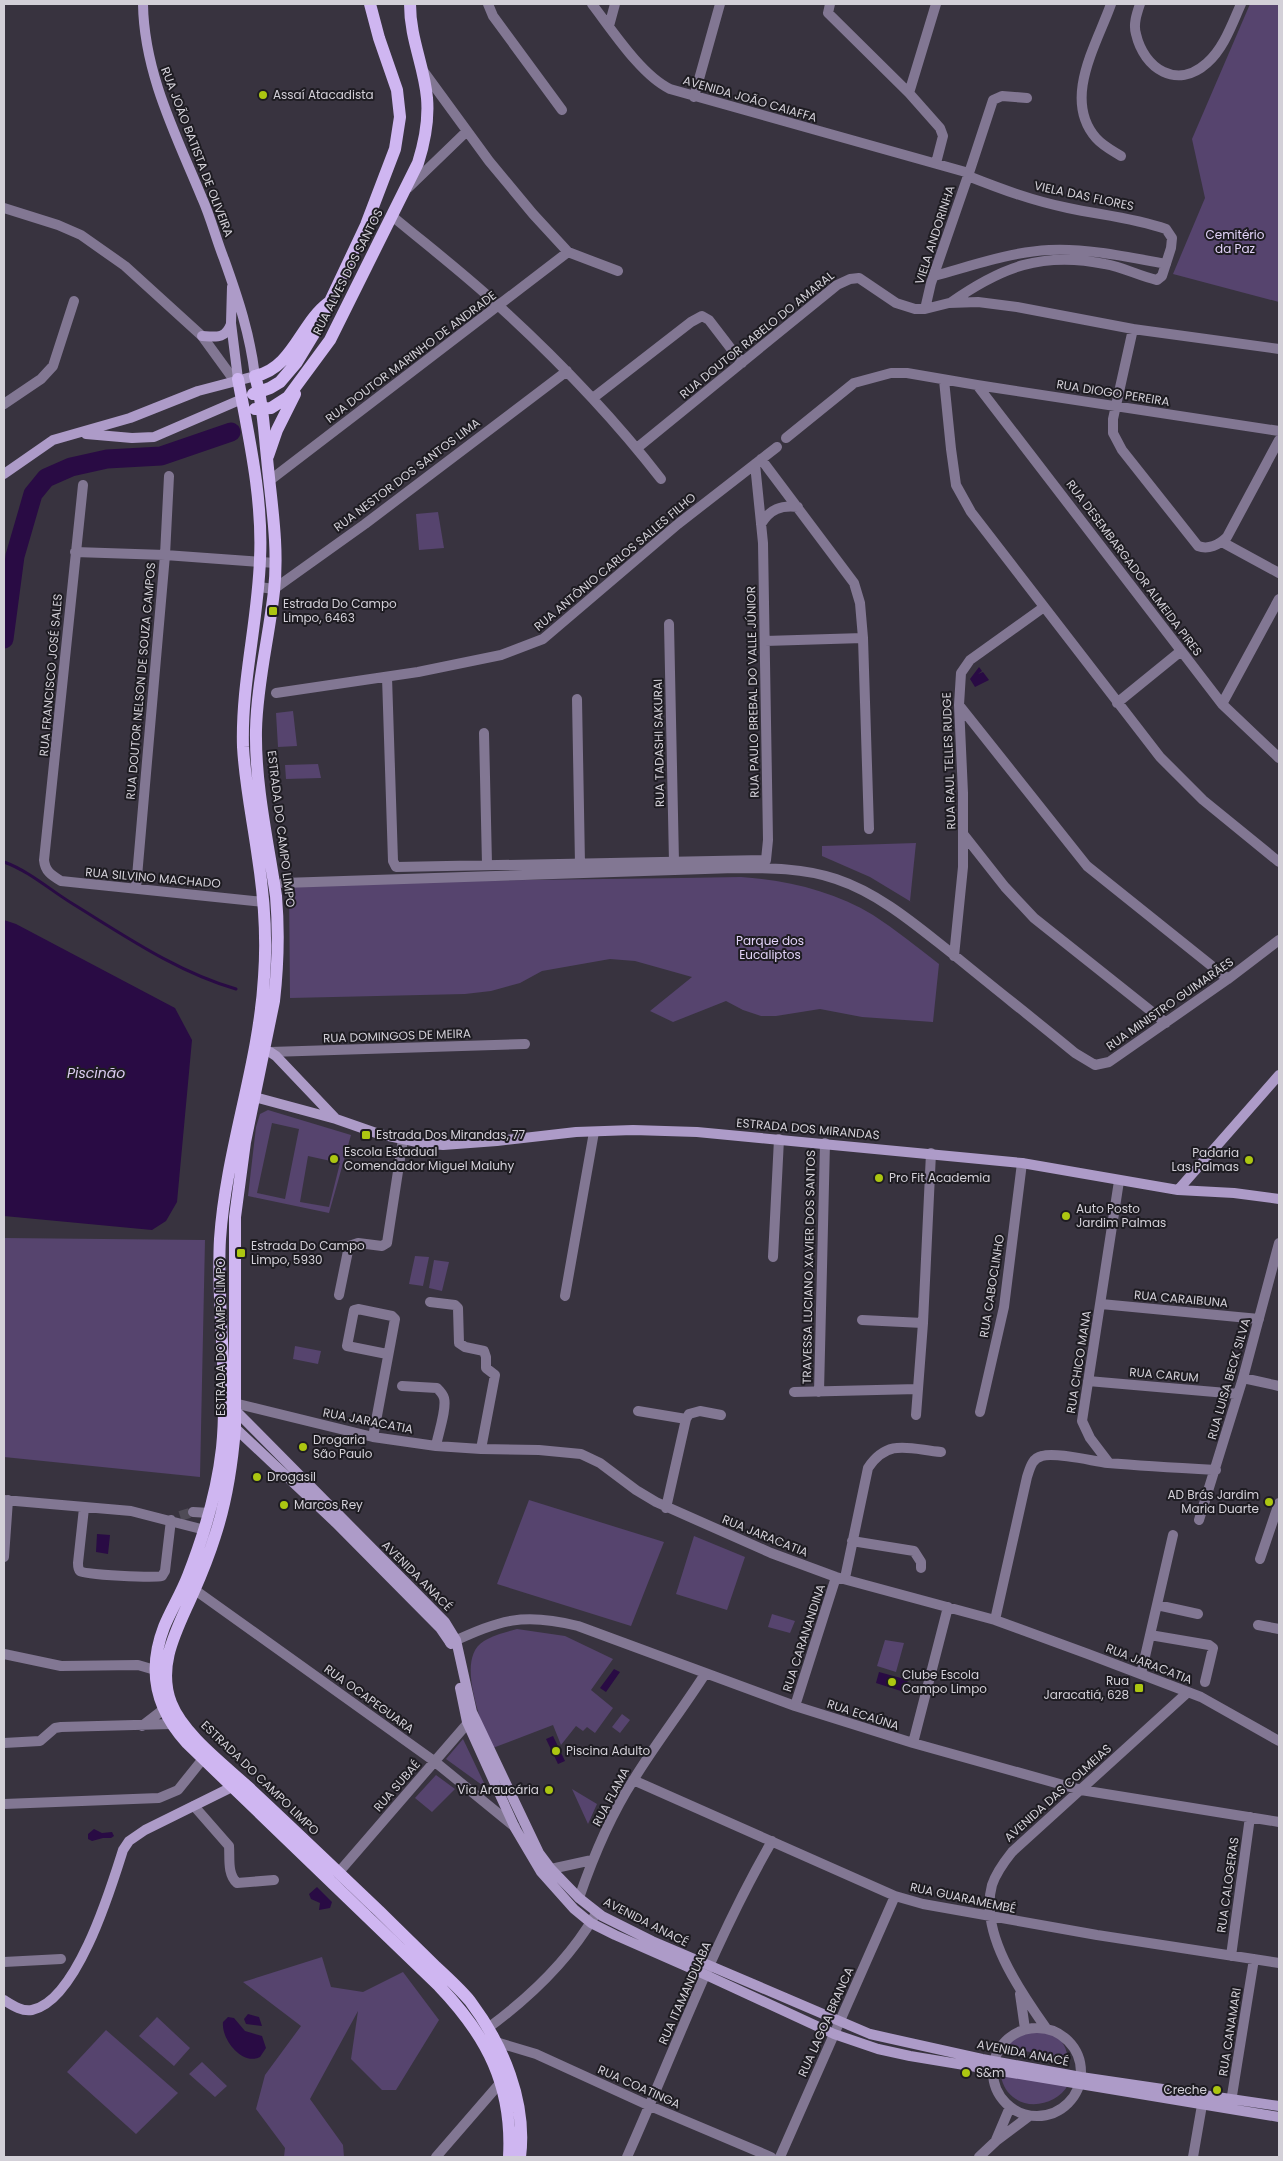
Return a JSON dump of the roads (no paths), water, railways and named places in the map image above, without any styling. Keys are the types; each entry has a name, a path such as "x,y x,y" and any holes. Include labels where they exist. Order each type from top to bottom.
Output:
{"main road":[{"name":"RUA ALVES DOS SANTOS","path":"262,410 280,404 299,384 330,340 405,190 425,141 428,118 427,97 414,43 409,5"},
{"path":"242,402 280,382 296,362 317,328 366,225 398,135 400,117 397,90 371,6"},
{"path":"255,376 272,370 282,361 312,318 328,303"},
{"name":"ESTRADA DO CAMPO LIMPO","path":"255,376 262,410 274,522 274,589 256,730 257,764 278,916 274,1001 263,1051 249,1095 223,1210 220,1239 219,1276 229,1407 235,1428 233,1460 226,1498 215,1537 168,1654 167,1675 171,1702 193,1735 236,1784 461,2008 476,2028 501,2082 510,2139 509,2157"},
{"name":"ESTRADA DO CAMPO LIMPO","path":"236,380 242,402 261,533 259,587 244,720 244,748 264,902 264,978 260,1019 263,1051"},
{"path":"267,460 277,430 299,384"},
{"path":"242,402 262,410"},
{"name":"ESTRADA DO CAMPO LIMPO","path":"229,1407 210,1513 185,1586 163,1631 156,1656 155,1670 164,1709 171,1724 202,1760 236,1784 339,1872 469,2000 503,2055 513,2084 520,2128 520,2157"}],"street":[{"name":"RUA JOÃO BATISTA DE OLIVEIRA","path":"143,4 150,62 175,136 203,200 232,278 250,338 255,376"},
{"path":"488,4 493,16 562,110"},
{"name":"AVENIDA JOÃO CAIAFFA","path":"592,4 654,80 670,89 923,161 936,162"},
{"path":"609,26 615,4"},
{"path":"694,97 720,4"},
{"path":"818,4 829,8 942,132 942,142 936,162"},
{"path":"909,94 936,4"},
{"path":"1111,4 1086,67 1082,98 1087,122 1092,132 1104,145 1121,156"},
{"path":"1140,4 1135,24 1135,33 1143,52 1158,69 1171,76 1184,76 1200,68 1214,56 1220,48 1241,4"},
{"path":"421,68 466,132 532,214 568,252 618,271"},
{"path":"968,174 993,100 1002,96 1027,98"},
{"name":"RUA ALVES DOS SANTOS","path":"405,190 466,132"},
{"name":"VIELA ANDORINHA","path":"925,309 968,174 936,162"},
{"name":"VIELA DAS FLORES","path":"968,174 1022,196 1068,208 1136,220 1166,229 1172,242 1166,264"},
{"path":"4,208 58,225 96,245 126,266 202,336 236,380"},
{"path":"392,216 499,306 567,371 637,448 661,479"},
{"path":"934,276 1007,256 1050,250 1092,252 1166,264 1162,276 1156,280 1107,264 1055,260 1037,261 982,281 949,303"},
{"name":"RUA DOUTOR MARINHO DE ANDRADE","path":"269,481 568,252"},
{"name":"RUA JOÃO BATISTA DE OLIVEIRA","path":"232,278 231,323 236,380"},
{"name":"RUA DOUTOR RABELO DO AMARAL","path":"637,448 837,285 850,279 859,278 865,281 896,303 906,307 925,309 949,303 978,302 1017,307 1133,330 1279,349"},
{"path":"5,401 41,379 54,366 74,301"},
{"path":"593,398 691,322 702,316 709,320 742,362"},
{"path":"202,336 220,338 226,334 231,323"},
{"path":"1133,330 1115,406 1113,433 1122,450 1198,546 1204,548 1222,542 1234,525 1279,440"},
{"name":"RUA NESTOR DOS SANTOS LIMA","path":"274,589 365,524 567,371"},
{"path":"786,438 854,383 874,376 891,373 907,373 944,380 956,485 971,512 1160,757 1202,800 1279,862"},
{"path":"4,474 53,440 81,434 130,418 198,391 255,376"},
{"name":"RUA DIOGO PEREIRA","path":"944,380 1279,431"},
{"name":"RUA DESEMBARGADOR ALMEIDA PIRES","path":"977,385 1222,704 1278,754"},
{"path":"81,434 132,438 154,437 242,402"},
{"path":"130,418 123,426 125,432 132,438"},
{"name":"RUA ANTÔNIO CARLOS SALLES FILHO","path":"276,693 387,678 501,654 543,639 678,524 776,447"},
{"path":"758,461 798,507 854,583 860,603 869,830"},
{"name":"RUA PAULO BREBAL DO VALLE JÚNIOR","path":"674,862 767,859 765,641 762,524 758,461"},
{"name":"RUA DOUTOR NELSON DE SOUZA CAMPOS","path":"136,888 165,555 169,476"},
{"name":"RUA FRANCISCO JOSÉ SALES","path":"45,868 44,860 83,484"},
{"path":"762,524 765,517 775,509 789,506 798,507"},
{"path":"1222,542 1279,573"},
{"path":"75,552 165,555 275,563"},
{"path":"259,587 274,589"},
{"path":"1222,704 1279,599"},
{"name":"RUA RAUL TELLES RUDGE","path":"954,956 963,867 964,835 959,706 961,674 964,666 1044,607"},
{"name":"RUA TADASHI SAKURAI","path":"670,624 674,862"},
{"path":"765,641 862,638"},
{"path":"1117,703 1182,651"},
{"path":"387,678 394,865 399,868 487,864 674,862"},
{"path":"577,699 580,864"},
{"path":"959,706 1087,866 1228,979"},
{"path":"484,733 487,864"},
{"path":"964,835 1005,887 1034,918 1166,1022"},
{"name":"RUA SILVINO MACHADO","path":"45,868 61,881 264,902"},
{"name":"RUA MINISTRO GUIMARÃES","path":"282,883 735,868 768,868 837,879 876,899 928,934 1075,1053 1095,1065 1109,1062 1228,979 1279,940"},
{"name":"RUA DOMINGOS DE MEIRA","path":"263,1051 525,1044"},
{"name":"ESTRADA DOS MIRANDAS","path":"263,1051 336,1119"},
{"path":"1178,1190 1279,1075"},
{"name":"ESTRADA DOS MIRANDAS","path":"249,1095 336,1119 362,1129 403,1139 443,1145 497,1141 553,1133 667,1130 779,1138 1022,1163 1178,1190 1234,1193 1279,1199"},
{"path":"565,1296 594,1132"},
{"path":"773,1258 779,1138"},
{"path":"339,1295 349,1246 358,1242 382,1246 386,1242 403,1139"},
{"name":"TRAVESSA LUCIANO XAVIER DOS SANTOS","path":"819,1392 824,1143"},
{"path":"916,1415 923,1324 931,1153"},
{"name":"RUA CABOCLINHO","path":"980,1412 1004,1307 1022,1163"},
{"name":"RUA CHICO MANA","path":"1108,1463 1083,1427 1082,1421 1119,1181"},
{"name":"RUA LUISA BECK SILVA","path":"1200,1520 1243,1378 1279,1243"},
{"path":"430,1302 458,1308 459,1343 465,1347 484,1351 487,1369 495,1374 481,1450"},
{"name":"RUA CARAIBUNA","path":"1101,1304 1259,1319"},
{"path":"373,1436 394,1318 358,1309 354,1310 347,1346 387,1354"},
{"path":"862,1320 923,1324"},
{"path":"1243,1378 1279,1386"},
{"name":"RUA CARUM","path":"1088,1381 1238,1394"},
{"path":"402,1386 437,1388 442,1394 444,1399 443,1414 436,1446"},
{"path":"794,1392 918,1389"},
{"name":"RUA JARACATIA","path":"229,1407 373,1436 436,1446 481,1450 539,1450 580,1454 600,1464 636,1490 666,1508 771,1553 840,1577 995,1620 1188,1692 1279,1738"},
{"name":"AVENIDA ANACÉ","path":"229,1407 428,1611"},
{"path":"638,1411 686,1419"},
{"path":"666,1508 686,1419 689,1414 694,1412 721,1415"},
{"name":"AVENIDA ANACÉ","path":"235,1428 428,1611 445,1622 453,1641 464,1682 471,1719 515,1828 541,1872 574,1909 591,1923 615,1936 708,1970 870,2034 994,2066"},
{"name":"RUA CARANANDINA","path":"795,1706 852,1541 868,1468 884,1450 893,1447 940,1452"},
{"path":"995,1620 1027,1477 1033,1462 1043,1455 1108,1463 1216,1470"},
{"path":"4,1557 6,1500 175,1518 205,1530"},
{"path":"1260,1559 1279,1503"},
{"path":"84,1508 78,1564 80,1571 110,1575 152,1577 164,1575 175,1518"},
{"path":"193,1512 210,1513"},
{"path":"1141,1674 1173,1535"},
{"path":"852,1541 914,1551 921,1562 921,1568"},
{"name":"RUA OCAPEGUARA","path":"195,1590 434,1761 515,1828"},
{"path":"1157,1605 1198,1614"},
{"path":"912,1744 948,1607"},
{"name":"RUA ECAÚNA","path":"453,1641 500,1622 520,1618 554,1620 578,1626 795,1706 912,1744 1081,1790 1279,1822"},
{"path":"1258,1625 1279,1629"},
{"path":"1150,1636 1209,1645 1213,1648 1205,1682"},
{"path":"4,1654 61,1666 138,1666 155,1670"},
{"path":"138,1666 156,1656"},
{"name":"RUA FLAMA","path":"579,1898 592,1860 633,1780 705,1674"},
{"name":"AVENIDA DAS COLMEIAS","path":"1046,2028 1020,1990 1001,1951 990,1917 992,1885 1003,1863 1012,1852 1188,1692"},
{"path":"142,1726 164,1709"},
{"name":"AVENIDA ANACÉ","path":"471,1719 539,1853 551,1869 579,1898 597,1912 834,2034 878,2049 1231,2104 1279,2117"},
{"name":"RUA SUBAÉ","path":"339,1872 471,1719"},
{"path":"4,1743 40,1741 55,1728 61,1727 171,1724"},
{"path":"4,1804 158,1798 178,1790 202,1760"},
{"name":"RUA GUARAMEMBÉ","path":"633,1780 895,1896 923,1904 990,1917 1279,1963"},
{"path":"4,2000 25,2010 32,2010 51,1999 70,1976 97,1928 123,1850 129,1841 145,1830 236,1784"},
{"path":"194,1806 229,1846 229,1864 237,1884 274,1880"},
{"name":"RUA CALOGERAS","path":"1231,1956 1250,1817"},
{"path":"515,1828 526,1827"},
{"name":"RUA ITAMANDUABA","path":"627,2157 708,1970 755,1871 772,1841"},
{"path":"551,1869 592,1860"},
{"name":"RUA LAGOA BRANCA","path":"780,2157 895,1896"},
{"path":"488,2028 523,2001 541,1983 580,1940 597,1912"},
{"path":"4,1966 4,1962 61,1959"},
{"name":"RUA CANAMARI","path":"1231,2104 1254,1959"},
{"name":"AVENIDA DAS COLMEIAS","path":"1020,1990 1025,2029"},
{"path":"1046,2028 1059,2033 1070,2041 1082,2066 1080,2081 1076,2094 1068,2105 1056,2113 1043,2116 1028,2116 1004,2103 997,2091 994,2066 998,2051 1007,2040 1025,2029 1046,2028"},
{"name":"RUA COATINGA","path":"496,2042 536,2054 650,2106 771,2157"},
{"name":"AVENIDA ANACÉ","path":"1080,2081 1202,2105 1279,2106"},
{"path":"436,2157 501,2082"},
{"path":"1193,2157 1202,2105"},
{"path":"996,2141 1010,2107"},
{"path":"979,2157 1028,2116"}],"water":[{"path":"979,667 982,671 978,674 983,672 989,680 975,687 970,679"},
{"name":"Piscinão","path":"4,920 16,924 175,1008 192,1040 177,1202 166,1221 152,1230 4,1216"},
{"path":"97,1534 110,1535 108,1554 96,1552"},
{"path":"614,1669 620,1672 606,1692 600,1688"},
{"name":"Clube Escola Campo Limpo","path":"879,1672 908,1680 904,1692 876,1683"},
{"name":"Piscina Adulto","path":"553,1736 565,1761 558,1764 546,1739"},
{"path":"94,1829 102,1833 112,1832 114,1836 92,1841 88,1839 88,1834"},
{"path":"317,1887 332,1902 330,1908 319,1910 320,1903 311,1899 309,1894"},
{"path":"248,2014 259,2017 262,2026 246,2024 244,2019"},
{"path":"228,2017 234,2018 245,2031 262,2036 266,2048 260,2057 246,2058 229,2043 223,2029 223,2022"}],"waterway":[{"path":"4,639 15,556 33,494 46,478 71,467 107,459 161,456 231,432"},
{"path":"4,862 31,876 73,904 172,963 214,982 236,989"}],"tunnel":[{"path":"180,1516 193,1512"}],"place":[{"name":"Assaí Atacadista","path":"263,95"},
{"name":"Estrada Do Campo Limpo, 6463","path":"273,611"},
{"name":"Estrada Dos Mirandas, 77","path":"366,1135"},
{"name":"Escola Estadual Comendador Miguel Maluhy","path":"334,1159"},
{"name":"Padaria Las Palmas","path":"1249,1160"},
{"name":"Pro Fit Academia","path":"879,1178"},
{"name":"Auto Posto Jardim Palmas","path":"1066,1216"},
{"name":"Estrada Do Campo Limpo, 5930","path":"241,1253"},
{"name":"Drogaria São Paulo","path":"303,1447"},
{"name":"Drogasil","path":"257,1477"},
{"name":"AD Brás Jardim Maria Duarte","path":"1269,1502"},
{"name":"Marcos Rey","path":"284,1505"},
{"name":"Clube Escola Campo Limpo","path":"892,1682"},
{"name":"Rua Jaracatiá, 628","path":"1139,1688"},
{"name":"Piscina Adulto","path":"556,1751"},
{"name":"Via Araucária","path":"549,1790"},
{"name":"S&m","path":"966,2073"},
{"name":"Creche","path":"1217,2090"}],"park label":[{"name":"Cemitério da Paz","path":"1235,242"},
{"name":"Parque dos Eucaliptos","path":"770,948"}]}
